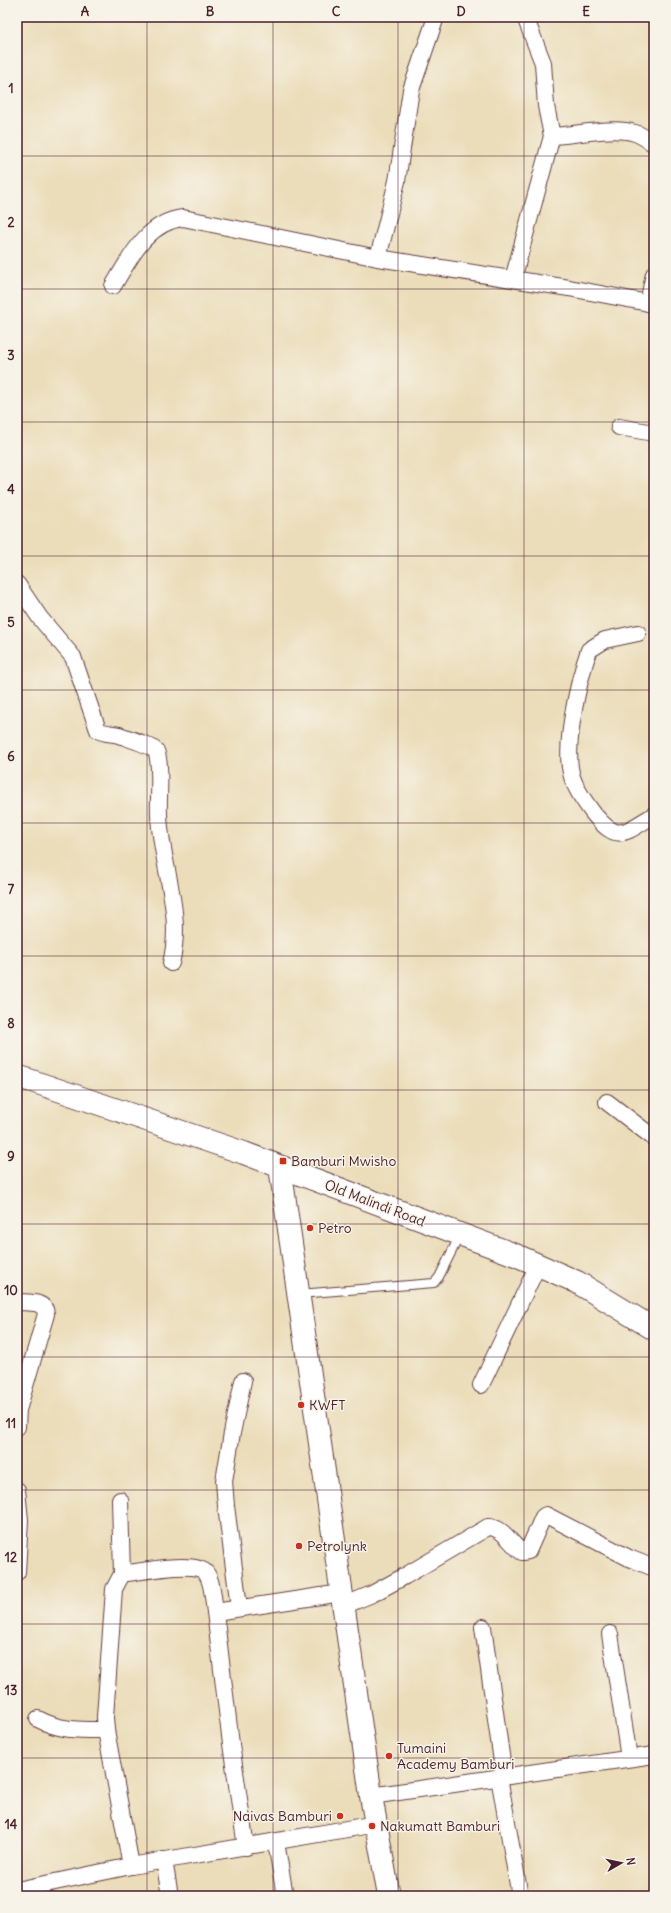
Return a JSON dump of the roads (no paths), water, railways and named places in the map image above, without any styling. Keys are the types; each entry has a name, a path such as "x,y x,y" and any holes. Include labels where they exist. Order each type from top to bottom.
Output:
{"main road":[{"name":"Old Malindi Road","path":"17,1076 160,1123 460,1234 538,1265 577,1282 654,1330"},
{"path":"280,1167 342,1599 376,1824 389,1896"}],"street":[{"path":"378,258 397,181 411,90 436,17"},
{"path":"513,279 552,136 546,106 543,63 525,17"},
{"path":"552,136 611,131 626,132 635,133 654,144"},
{"path":"113,286 135,251 153,230 167,222 183,218 378,258 513,279 651,304 654,274"},
{"path":"620,427 654,433"},
{"path":"17,584 40,618 73,657 98,730 101,732 118,735 155,749 158,755 158,815 161,842 175,915 176,936 172,963"},
{"path":"638,633 606,640 589,650 572,724 570,763 576,786 590,809 604,826 611,831 622,832 654,815"},
{"path":"607,1102 654,1138"},
{"path":"481,1385 538,1265"},
{"path":"17,1302 41,1304 45,1307 46,1314 18,1410 17,1427"},
{"path":"240,1607 224,1481 243,1381"},
{"path":"17,1490 20,1520 17,1572"},
{"path":"120,1500 122,1574 114,1589 106,1689 106,1730 131,1866"},
{"path":"215,1612 240,1607 342,1599 372,1594 488,1527 499,1528 522,1552 528,1552 543,1517 546,1515 629,1558 654,1568"},
{"path":"122,1574 184,1566 195,1566 206,1572 215,1612 231,1744 246,1847"},
{"path":"483,1626 501,1776 520,1896"},
{"path":"610,1634 629,1758"},
{"path":"38,1719 50,1725 64,1729 106,1730"},
{"path":"372,1796 654,1754"},
{"path":"17,1890 131,1866 376,1824"},
{"path":"276,1842 285,1896"},
{"path":"164,1860 170,1896"}],"lane":[{"path":"298,1294 434,1283 439,1277 460,1234"}],"place":[{"name":"Bamburi Mwisho","path":"283,1161"},
{"name":"Petro","path":"310,1228"},
{"name":"KWFT","path":"301,1405"},
{"name":"Petrolynk","path":"299,1546"},
{"name":"Tumaini Academy Bamburi","path":"389,1756"},
{"name":"Naivas Bamburi","path":"340,1816"},
{"name":"Nakumatt Bamburi","path":"372,1826"}]}
